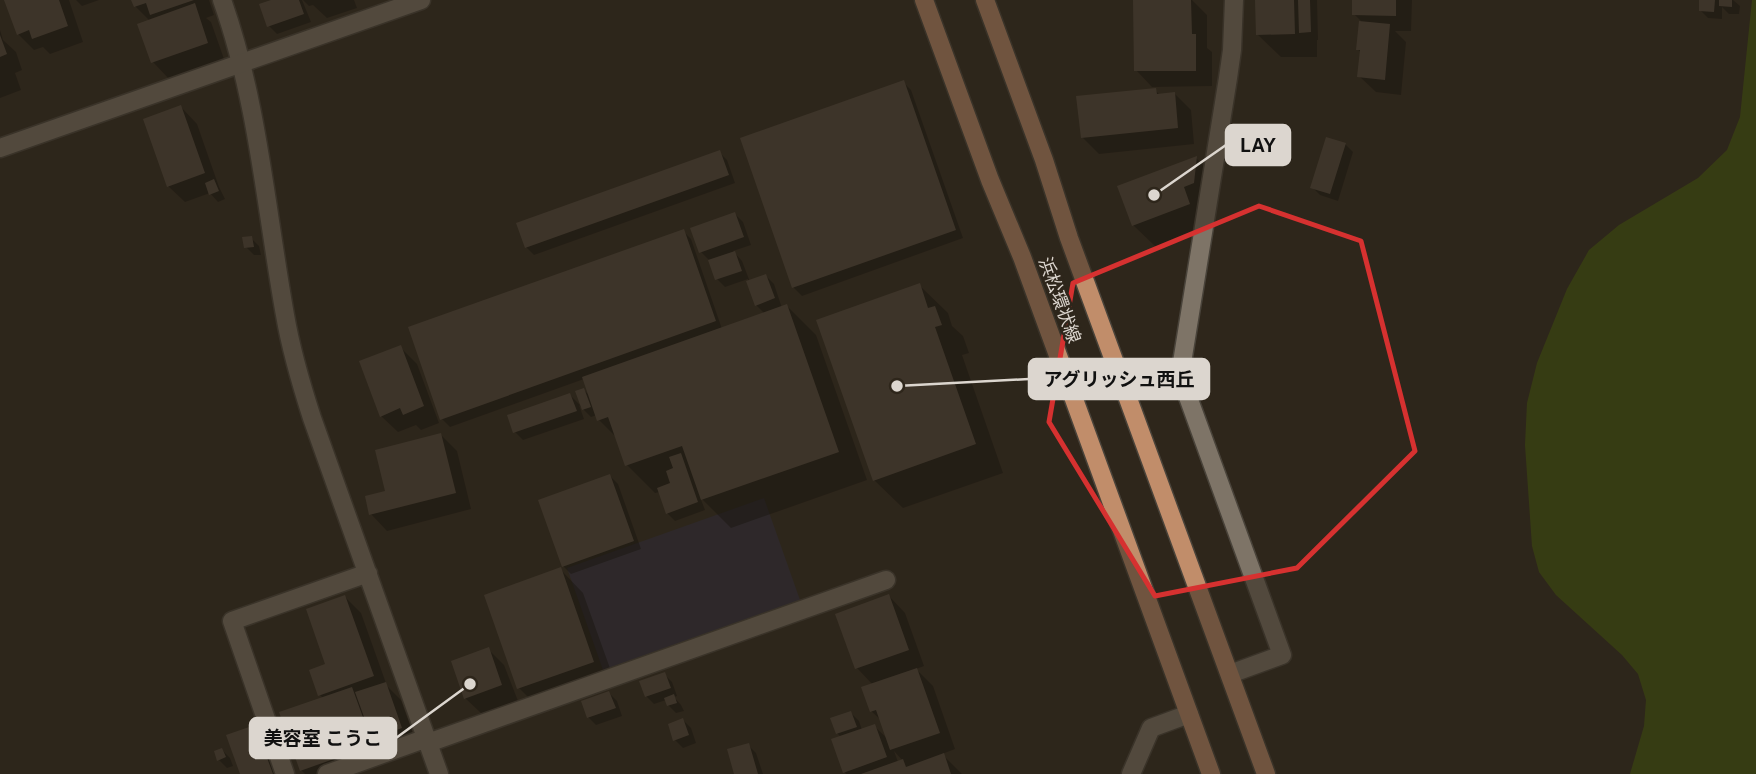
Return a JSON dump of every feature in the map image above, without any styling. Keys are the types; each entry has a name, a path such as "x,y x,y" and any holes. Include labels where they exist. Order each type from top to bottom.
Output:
{"main road":[{"name":"浜松環状線","path":"924,0 990,180 1022,257 1212,774"},
{"name":"浜松環状線","path":"985,0 1044,160 1069,238 1266,774"}],"street":[{"path":"222,0 249,97 285,316 296,362 312,418 439,774"},
{"path":"0,148 421,0"},
{"path":"1230,674 1282,655 1180,376 1228,78 1234,0"},
{"path":"285,774 232,621 368,573"},
{"path":"327,774 886,580"},
{"path":"1130,774 1151,728 1189,714"}],"highlighted area":[{"path":"1259,206 1361,241 1415,451 1297,568 1155,596 1049,422 1073,283"}],"shaded area":[{"path":"764,498 800,600 603,670 567,568"}],"green space":[{"path":"1752,0 1756,0 1756,774 1630,774 1644,726 1646,700 1638,674 1622,655 1556,595 1539,572 1532,546 1525,445 1527,403 1537,363 1567,289 1589,250 1619,225 1698,178 1727,150 1740,117"}],"building":[{"path":"4,0 59,0 68,26 32,39 29,30 17,35"},
{"path":"131,0 194,0 150,15 146,3 134,7"},
{"path":"271,0 299,0 304,14 267,27 259,4"},
{"path":"1133,0 1191,0 1192,34 1196,34 1196,71 1134,71"},
{"path":"1255,0 1294,0 1295,34 1256,35"},
{"path":"1298,0 1310,0 1311,32 1299,33"},
{"path":"1352,0 1396,0 1396,16 1352,15"},
{"path":"1699,0 1715,0 1714,12 1699,11"},
{"path":"1719,0 1732,0 1732,7 1719,6"},
{"path":"195,3 208,43 151,63 137,24"},
{"path":"1359,21 1390,24 1385,80 1357,77"},
{"path":"0,35 7,54 0,57"},
{"path":"904,80 956,230 792,288 740,138"},
{"path":"1156,88 1157,94 1175,92 1178,128 1081,138 1076,96"},
{"path":"181,105 205,173 167,187 143,119"},
{"path":"1326,137 1346,143 1330,194 1310,188"},
{"path":"720,150 729,175 525,248 516,223"},
{"path":"1197,156 1194,183 1184,187 1190,204 1132,226 1117,186"},
{"path":"214,179 219,191 209,195 205,183"},
{"path":"735,212 744,237 699,253 690,228"},
{"path":"684,229 716,321 440,420 408,327"},
{"path":"252,236 254,247 244,248 242,237"},
{"path":"735,251 742,271 715,280 708,260"},
{"path":"766,274 775,298 755,306 746,281"},
{"path":"920,283 928,308 935,306 942,325 935,327 976,444 873,481 816,320"},
{"path":"787,304 839,452 701,500 682,446 625,466 608,417 597,421 582,377"},
{"path":"401,345 424,406 403,415 400,408 380,417 359,361"},
{"path":"584,388 591,407 582,410 575,391"},
{"path":"570,393 577,411 513,433 507,415"},
{"path":"441,433 456,493 369,515 365,496 385,491 375,450"},
{"path":"681,453 698,502 666,514 657,488 670,483 666,471 673,468 669,457"},
{"path":"610,474 634,541 562,567 538,500"},
{"path":"561,567 594,662 517,689 484,595"},
{"path":"889,594 909,650 855,669 835,614"},
{"path":"345,595 374,676 318,696 309,670 325,664 306,609"},
{"path":"489,647 502,685 464,699 451,661"},
{"path":"917,668 940,733 890,750 876,710 870,712 861,687"},
{"path":"665,672 671,688 645,697 639,681"},
{"path":"386,682 402,728 372,739 355,692"},
{"path":"352,687 373,745 300,771 279,712"},
{"path":"609,691 616,708 587,718 581,701"},
{"path":"674,694 677,703 667,706 664,698"},
{"path":"851,711 857,727 836,734 830,718"},
{"path":"683,718 689,735 673,741 668,724"},
{"path":"875,724 887,757 843,773 831,739"},
{"path":"255,725 273,774 240,774 226,735"},
{"path":"749,743 758,774 734,774 727,749"},
{"path":"222,748 226,757 217,761 214,751"},
{"path":"944,753 951,774 861,774 903,759 906,767"}],"place":[{"name":"LAY","path":"1154,195"},
{"name":"アグリッシュ西丘","path":"897,386"},
{"name":"美容室 こうこ","path":"470,684"}]}
